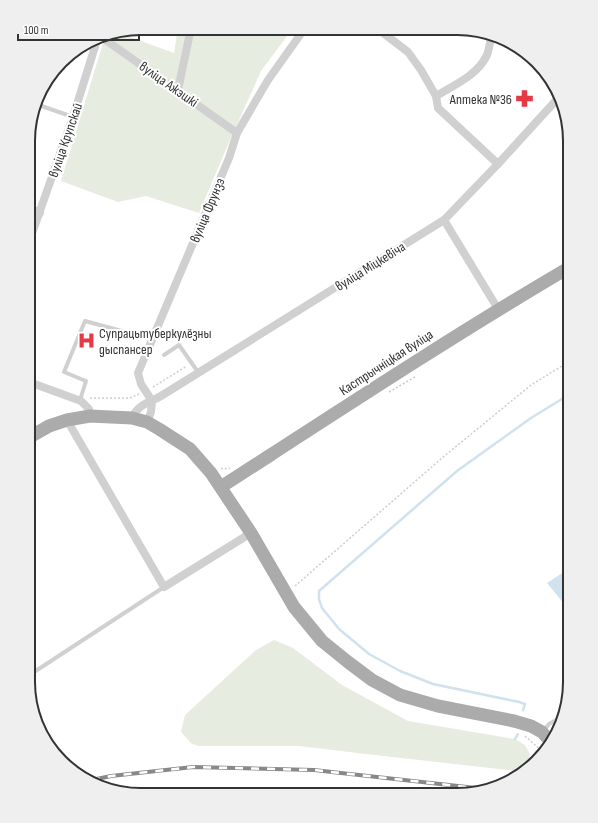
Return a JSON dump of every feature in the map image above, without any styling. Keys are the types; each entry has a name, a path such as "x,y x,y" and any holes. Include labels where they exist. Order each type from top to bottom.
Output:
{"main road":[{"name":"Кастрычніцкая вуліца","path":"221,487 498,309 563,271"},
{"path":"35,434 49,426 67,420 90,416 132,418 147,422 190,449 206,466 251,533 294,607 322,641 372,680 400,695 438,706 514,721 531,726 542,732 547,738"}],"street":[{"path":"178,90 190,35"},
{"name":"вуліца Фрунзэ","path":"152,401 142,384 138,373 229,158 237,133 268,80 300,35"},
{"path":"386,35 408,52 421,70 436,96 438,108 498,164"},
{"name":"вуліца Ажэшкі","path":"106,41 178,90 237,133"},
{"path":"436,96 479,67 487,55 490,41"},
{"name":"вуліца Крупскай","path":"35,226 96,45"},
{"name":"вуліца Міцкевіча","path":"132,418 135,411 141,406 152,401 444,220 555,102"},
{"path":"35,211 40,213"},
{"path":"444,220 498,309"},
{"path":"35,384 79,400 89,409 90,416"},
{"path":"147,422 151,412 152,401"},
{"path":"67,420 164,587 251,533"}],"lane":[{"path":"41,106 73,117"},
{"path":"79,400 86,381 64,372 85,321 140,336"},
{"path":"164,355 179,345 198,372"},
{"path":"35,671 164,587"},
{"path":"542,732 548,724 555,720"}],"path":[{"path":"130,398 146,391 192,363"},
{"path":"286,594 442,458 531,385 563,364"}],"shaded area":[{"path":"177,35 288,35 261,71 199,213 146,196 118,202 61,181 102,42 130,36 174,53"},
{"path":"274,640 293,648 342,685 408,721 515,739 525,745 530,754 529,760 515,771 299,746 199,746 192,744 181,732 185,715 256,650"}],"water":[{"path":"563,573 563,602 547,583"}],"waterway":[{"path":"523,710 525,704 433,684 400,671 369,654 339,629 322,608 319,599 319,591 457,471 531,418 563,398"},
{"path":"515,739 518,734"}],"railway":[{"path":"98,779 193,767 314,770 469,787"}],"place":[{"name":"Аптека №36","path":"525,99"},
{"name":"Супрацьтуберкулёзны дыспансер","path":"86,341"}]}
